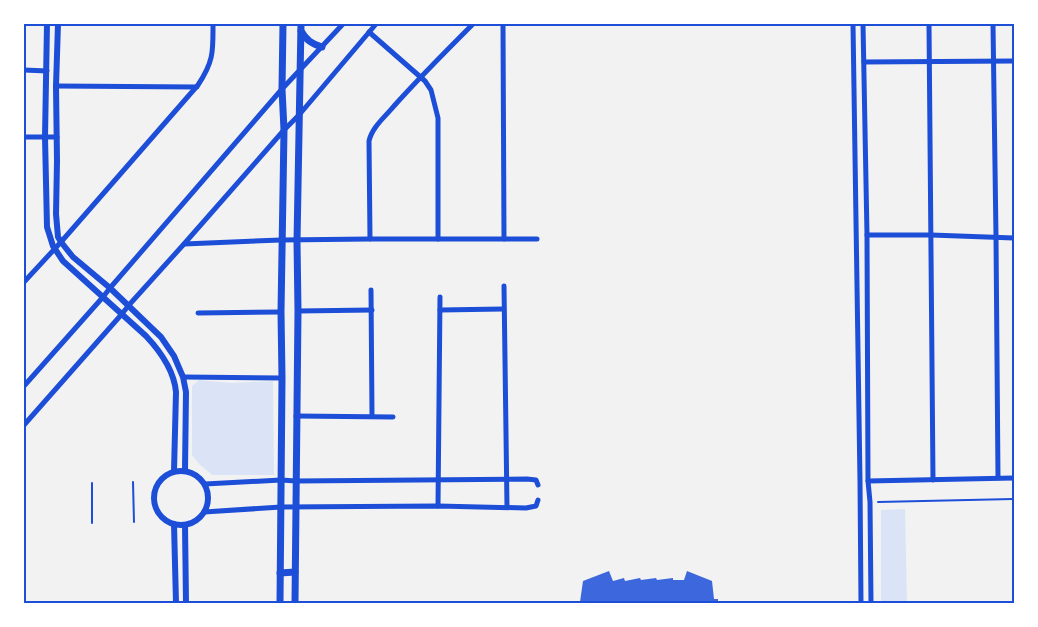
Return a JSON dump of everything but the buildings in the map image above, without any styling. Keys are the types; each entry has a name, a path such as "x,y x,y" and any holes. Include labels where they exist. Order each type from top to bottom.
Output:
{"main road":[{"path":"280,603 281,240 284,130 282,89 283,24"},
{"path":"301,27 308,40 314,45 322,47"},
{"path":"295,603 297,241 301,27"},
{"path":"280,573 295,572"}],"street":[{"path":"47,24 45,137 47,227 49,237 63,261 146,336 167,363 174,379 176,392 174,471"},
{"path":"58,24 56,86 57,232 61,242 73,257 129,306 165,342 174,356 183,377 186,392 185,470"},
{"path":"24,282 197,87 206,74 211,61 213,24"},
{"path":"24,386 282,89 343,24"},
{"path":"24,425 299,115 376,24"},
{"path":"370,239 370,136 378,124 420,77 473,24"},
{"path":"504,24 504,239"},
{"path":"852,24 860,482 860,603"},
{"path":"863,24 867,235 868,481 872,603"},
{"path":"929,24 933,480"},
{"path":"993,24 998,478"},
{"path":"368,32 425,81 431,90 438,118 438,239"},
{"path":"864,62 1014,61"},
{"path":"24,70 47,71"},
{"path":"56,86 197,87"},
{"path":"24,136 57,137"},
{"path":"867,235 1014,238"},
{"path":"184,244 281,240 537,240"},
{"path":"504,286 506,507"},
{"path":"372,290 372,416"},
{"path":"438,506 440,296"},
{"path":"440,310 504,309"},
{"path":"298,311 372,310"},
{"path":"198,313 281,312"},
{"path":"183,377 282,378"},
{"path":"296,416 393,417"},
{"path":"185,470 196,475 205,484 208,493 207,508 193,522 186,525 174,524 165,520 158,512 154,502 154,492 158,483 165,475 174,471 185,470"},
{"path":"868,481 1014,478"},
{"path":"205,484 281,480 533,479 537,481 538,485"},
{"path":"204,512 281,507 534,507 537,505 538,500"},
{"path":"174,524 176,603"},
{"path":"186,525 186,603"}],"path":[{"path":"133,482 134,522"},
{"path":"92,483 92,523"},
{"path":"870,502 1013,499"}],"shaded area":[{"path":"199,380 232,383 273,381 274,475 212,475 199,464 192,455 192,386"},
{"path":"905,509 907,603 881,603 881,510"}]}
